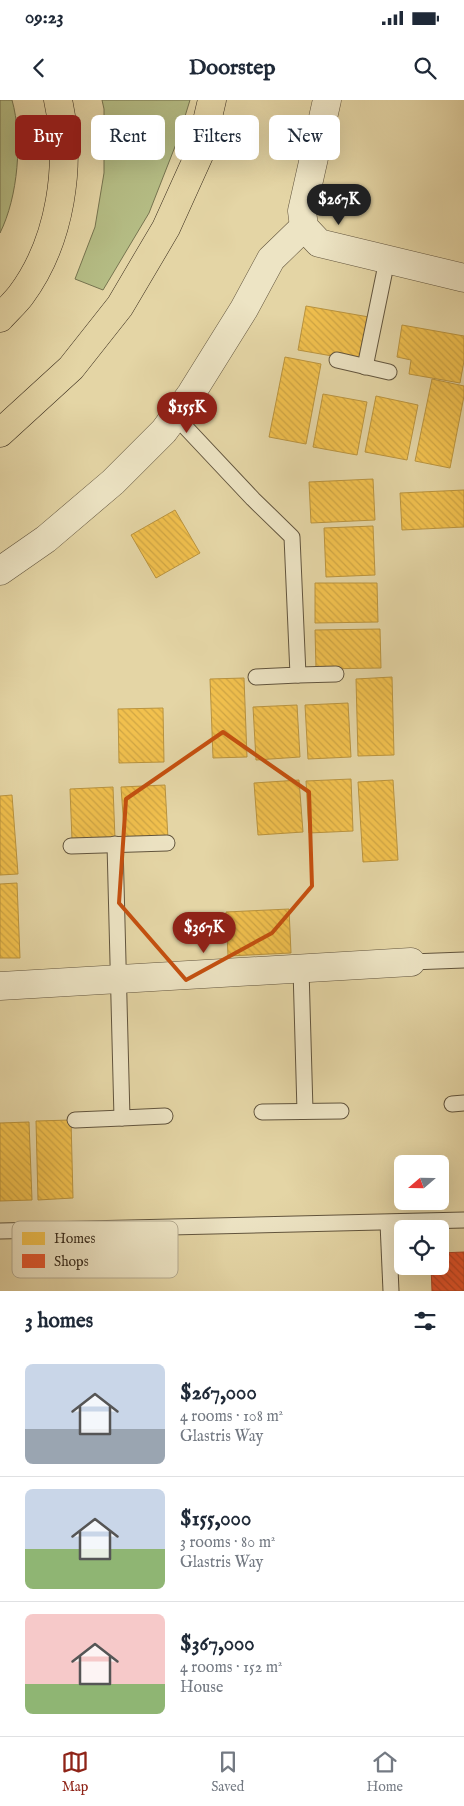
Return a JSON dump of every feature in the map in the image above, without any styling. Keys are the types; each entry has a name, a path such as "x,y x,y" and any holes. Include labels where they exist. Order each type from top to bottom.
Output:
{"highway":[{"path":"0,318 21,295 44,253 57,214 65,164 62,116 58,100"},
{"path":"0,433 71,368 120,306 166,228 195,164 212,100"}],"street":[{"path":"327,100 302,211 304,227 319,243 464,278"},
{"path":"0,571 46,539 113,482 164,431 244,309 271,259 304,227"},
{"path":"0,986 411,962"}],"lane":[{"path":"366,366 387,260"},
{"path":"337,360 389,372"},
{"path":"175,416 253,499 292,537 298,675"},
{"path":"256,677 336,674"},
{"path":"115,844 122,1118"},
{"path":"71,846 167,844"},
{"path":"411,962 464,960"},
{"path":"301,969 305,1111"},
{"path":"262,1112 341,1111"},
{"path":"75,1120 165,1116"},
{"path":"178,1227 464,1220"},
{"path":"388,1222 391,1291"}],"highlighted area":[{"path":"223,732 309,792 312,886 272,933 186,980 119,903 126,799"}],"green space":[{"path":"0,100 12,100 15,115 15,160 17,160 17,168 11,203 0,233"},
{"path":"102,100 190,100 185,115 175,115 175,147 149,213 103,290 75,279 95,227 104,173 104,160 165,160 165,115 104,115"}],"building: Homes":[{"path":"306,306 369,317 361,361 298,350"},
{"path":"402,325 464,336 464,361 460,383 409,374 411,360 397,357"},
{"path":"285,357 321,364 306,444 269,437"},
{"path":"432,379 464,386 464,396 450,468 415,461"},
{"path":"323,394 367,402 357,455 313,447"},
{"path":"376,396 418,405 407,460 365,452"},
{"path":"373,479 375,520 311,523 309,482"},
{"path":"464,490 464,527 402,530 400,493"},
{"path":"175,510 200,553 156,578 131,535"},
{"path":"373,526 375,575 326,577 324,528"},
{"path":"315,583 377,583 378,622 315,623"},
{"path":"380,629 381,668 316,669 315,630"},
{"path":"392,677 394,755 358,756 356,679"},
{"path":"244,678 247,757 213,758 210,679"},
{"path":"348,703 351,757 308,759 305,705"},
{"path":"297,705 300,757 256,760 253,707"},
{"path":"163,708 164,762 119,763 118,709"},
{"path":"351,779 353,831 309,833 306,781"},
{"path":"299,780 303,832 258,835 254,783"},
{"path":"393,780 398,860 363,862 358,782"},
{"path":"165,785 168,839 125,842 121,787"},
{"path":"113,787 115,839 72,840 70,789"},
{"path":"12,795 18,874 0,875 0,796"},
{"path":"17,883 20,958 0,958 0,884"},
{"path":"289,909 291,953 228,956 226,912"},
{"path":"71,1120 73,1198 38,1200 36,1121"},
{"path":"29,1122 32,1200 0,1201 0,1123"}],"building: Shops":[{"path":"464,1252 464,1291 432,1291 431,1275 449,1275 449,1253"}]}
